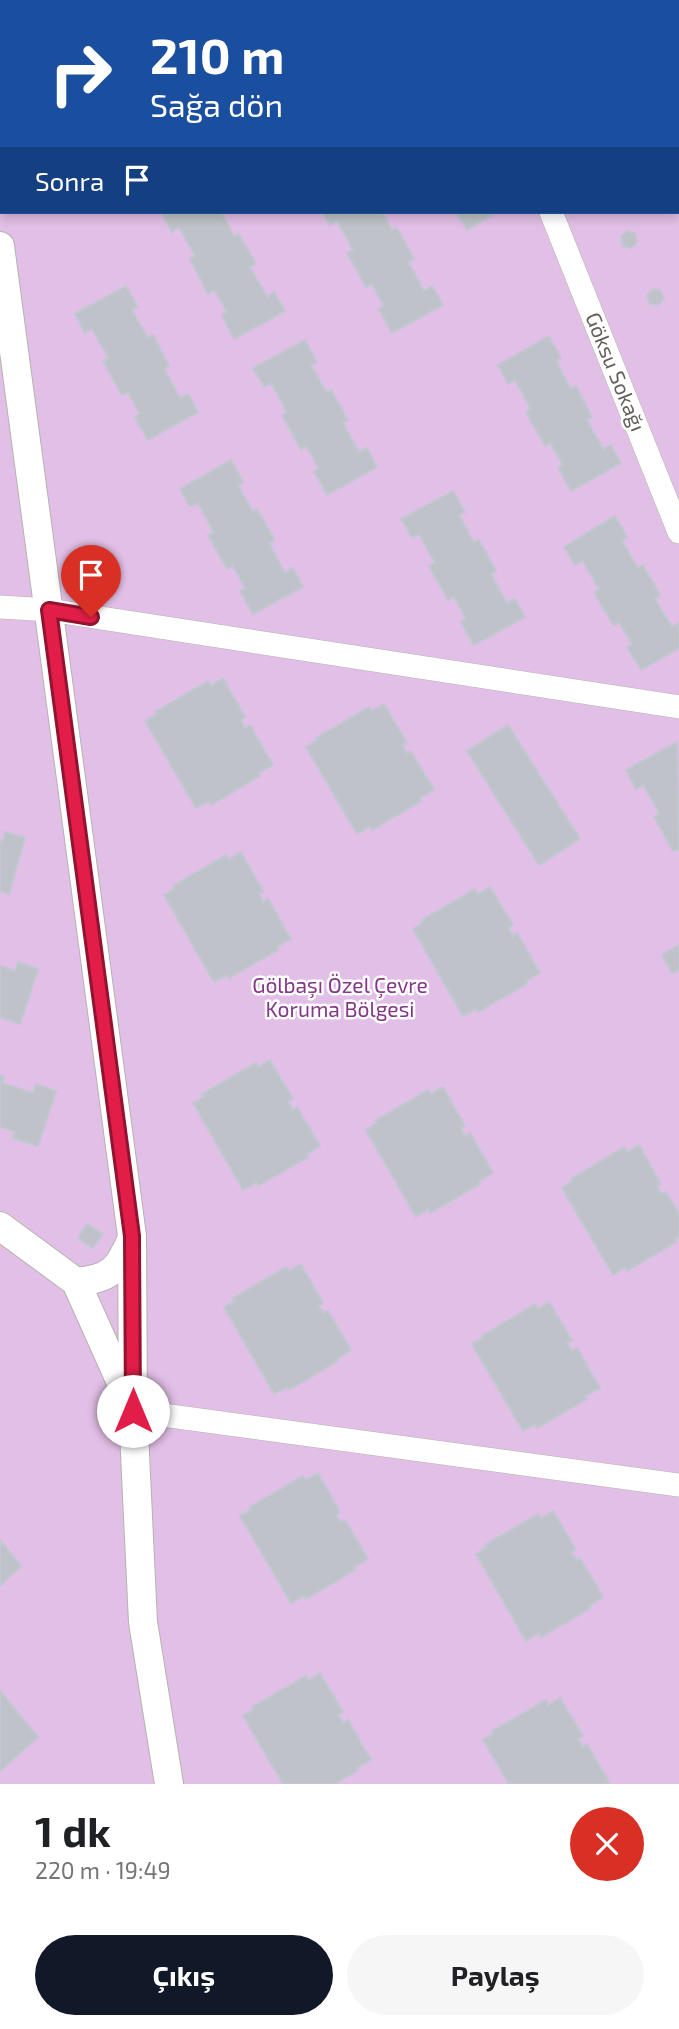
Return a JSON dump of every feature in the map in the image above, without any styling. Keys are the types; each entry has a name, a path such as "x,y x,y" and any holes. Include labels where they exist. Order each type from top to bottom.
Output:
{"street":[{"name":"Göksu Sokağı","path":"552,214 679,532"},
{"path":"0,246 132,1236 133,1411 143,1622 169,1784"},
{"path":"0,607 49,610 679,707"},
{"path":"0,1226 76,1282 133,1411"},
{"path":"76,1282 106,1275 118,1266 132,1236"},
{"path":"133,1411 679,1485"}],"green space":[{"name":"Gölbaşı Özel Çevre Koruma Bölgesi","path":"0,214 679,214 679,1784 0,1784"}],"building":[{"path":"162,214 222,214 234,236 239,234 256,264 250,267 267,297 274,292 285,311 234,339 222,315 227,312 214,290 208,294 190,259 195,256 179,227 172,232"},
{"path":"323,214 383,214 392,230 397,228 414,259 408,262 424,291 432,286 443,305 392,333 379,309 384,306 372,284 366,287 347,253 353,250 337,221 330,225"},
{"path":"457,214 495,214 467,230"},
{"path":"627,231 635,233 637,242 631,248 623,246 621,237"},
{"path":"126,286 138,307 132,310 148,338 153,335 169,366 164,369 180,398 188,394 198,412 148,440 135,417 140,414 128,392 122,395 103,361 109,358 92,329 85,333 75,314"},
{"path":"654,289 661,291 664,299 658,305 650,304 647,295"},
{"path":"549,336 561,358 556,361 571,389 576,386 592,417 587,420 603,449 611,445 621,463 571,491 558,468 563,465 550,443 545,446 526,412 531,409 515,380 508,384 498,365"},
{"path":"305,340 317,362 311,365 326,392 331,390 348,420 343,423 359,452 367,448 377,467 327,495 314,471 319,468 306,446 301,450 282,415 287,412 271,383 264,387 253,368"},
{"path":"231,460 243,482 238,485 253,512 257,509 275,540 269,543 285,573 293,568 303,587 253,614 240,591 245,588 233,566 227,569 208,535 214,532 198,503 190,507 180,489"},
{"path":"453,491 465,512 459,515 474,543 479,540 496,571 491,574 507,603 515,599 525,617 474,645 461,622 466,619 454,597 448,600 429,566 435,563 419,534 412,538 401,519"},
{"path":"615,516 627,537 622,541 638,568 643,565 660,595 655,599 672,627 679,623 679,648 641,670 627,647 632,644 619,622 614,626 594,593 599,589 583,561 575,565 564,547"},
{"path":"223,678 245,717 241,720 245,728 250,725 273,765 259,773 260,776 211,805 209,801 196,808 145,721 156,715 155,712 208,681 211,686"},
{"path":"384,704 407,743 402,745 407,753 411,751 434,790 420,798 421,801 372,830 370,826 357,834 306,747 317,740 316,738 369,707 372,711"},
{"path":"508,725 580,839 539,865 467,751"},
{"path":"677,742 679,849 673,851 654,817 660,814 643,785 636,789 626,770"},
{"path":"5,832 25,838 9,894 0,891 0,840 3,841"},
{"path":"241,852 263,891 259,894 263,902 268,899 291,939 277,947 278,950 229,978 227,975 214,982 164,895 174,889 173,886 226,855 229,859"},
{"path":"490,887 513,925 508,928 513,936 517,933 540,973 526,981 527,984 478,1012 476,1009 463,1016 413,929 423,923 422,920 475,889 478,894"},
{"path":"679,945 679,970 672,973 662,955"},
{"path":"18,962 38,969 20,1024 0,1017 0,966 15,971"},
{"path":"270,1060 293,1099 288,1102 293,1110 297,1107 320,1146 306,1155 308,1157 258,1186 256,1183 243,1190 193,1103 204,1097 202,1094 256,1063 258,1067"},
{"path":"0,1075 4,1077 2,1083 33,1093 36,1084 56,1091 38,1146 13,1138 15,1132 0,1127"},
{"path":"443,1087 465,1126 461,1128 465,1136 470,1133 493,1173 479,1181 480,1184 430,1213 428,1209 416,1217 366,1130 376,1123 375,1121 428,1090 431,1094"},
{"path":"639,1145 661,1184 657,1186 661,1194 666,1192 679,1214 679,1237 675,1239 676,1242 627,1271 625,1267 613,1275 562,1188 572,1181 571,1179 624,1147 627,1152"},
{"path":"87,1224 103,1234 93,1248 78,1238"},
{"path":"301,1264 323,1303 319,1306 323,1313 328,1311 351,1350 337,1359 338,1361 289,1390 287,1387 274,1394 224,1307 234,1301 233,1298 286,1267 289,1271"},
{"path":"549,1302 572,1340 567,1343 572,1351 577,1348 600,1388 585,1396 587,1399 537,1428 535,1424 523,1431 472,1344 535,1304 538,1309"},
{"path":"318,1473 340,1512 336,1515 341,1522 345,1520 368,1559 353,1568 355,1570 306,1599 304,1596 291,1603 240,1516 251,1510 250,1507 303,1476 306,1480"},
{"path":"553,1511 576,1550 571,1552 576,1560 580,1558 603,1597 589,1606 591,1608 541,1637 539,1633 526,1641 476,1554 487,1547 485,1545 538,1514 541,1518"},
{"path":"0,1540 21,1566 0,1586"},
{"path":"320,1673 343,1712 338,1715 343,1723 348,1720 371,1760 335,1784 283,1784 243,1716 254,1710 252,1707 306,1676 308,1680"},
{"path":"0,1691 38,1737 0,1771"},
{"path":"560,1698 583,1736 578,1739 583,1747 587,1744 610,1784 509,1784 483,1740 494,1734 492,1731 546,1700 548,1705"}],"route":[{"path":"91,617 49,610 132,1236 133,1411"}]}
